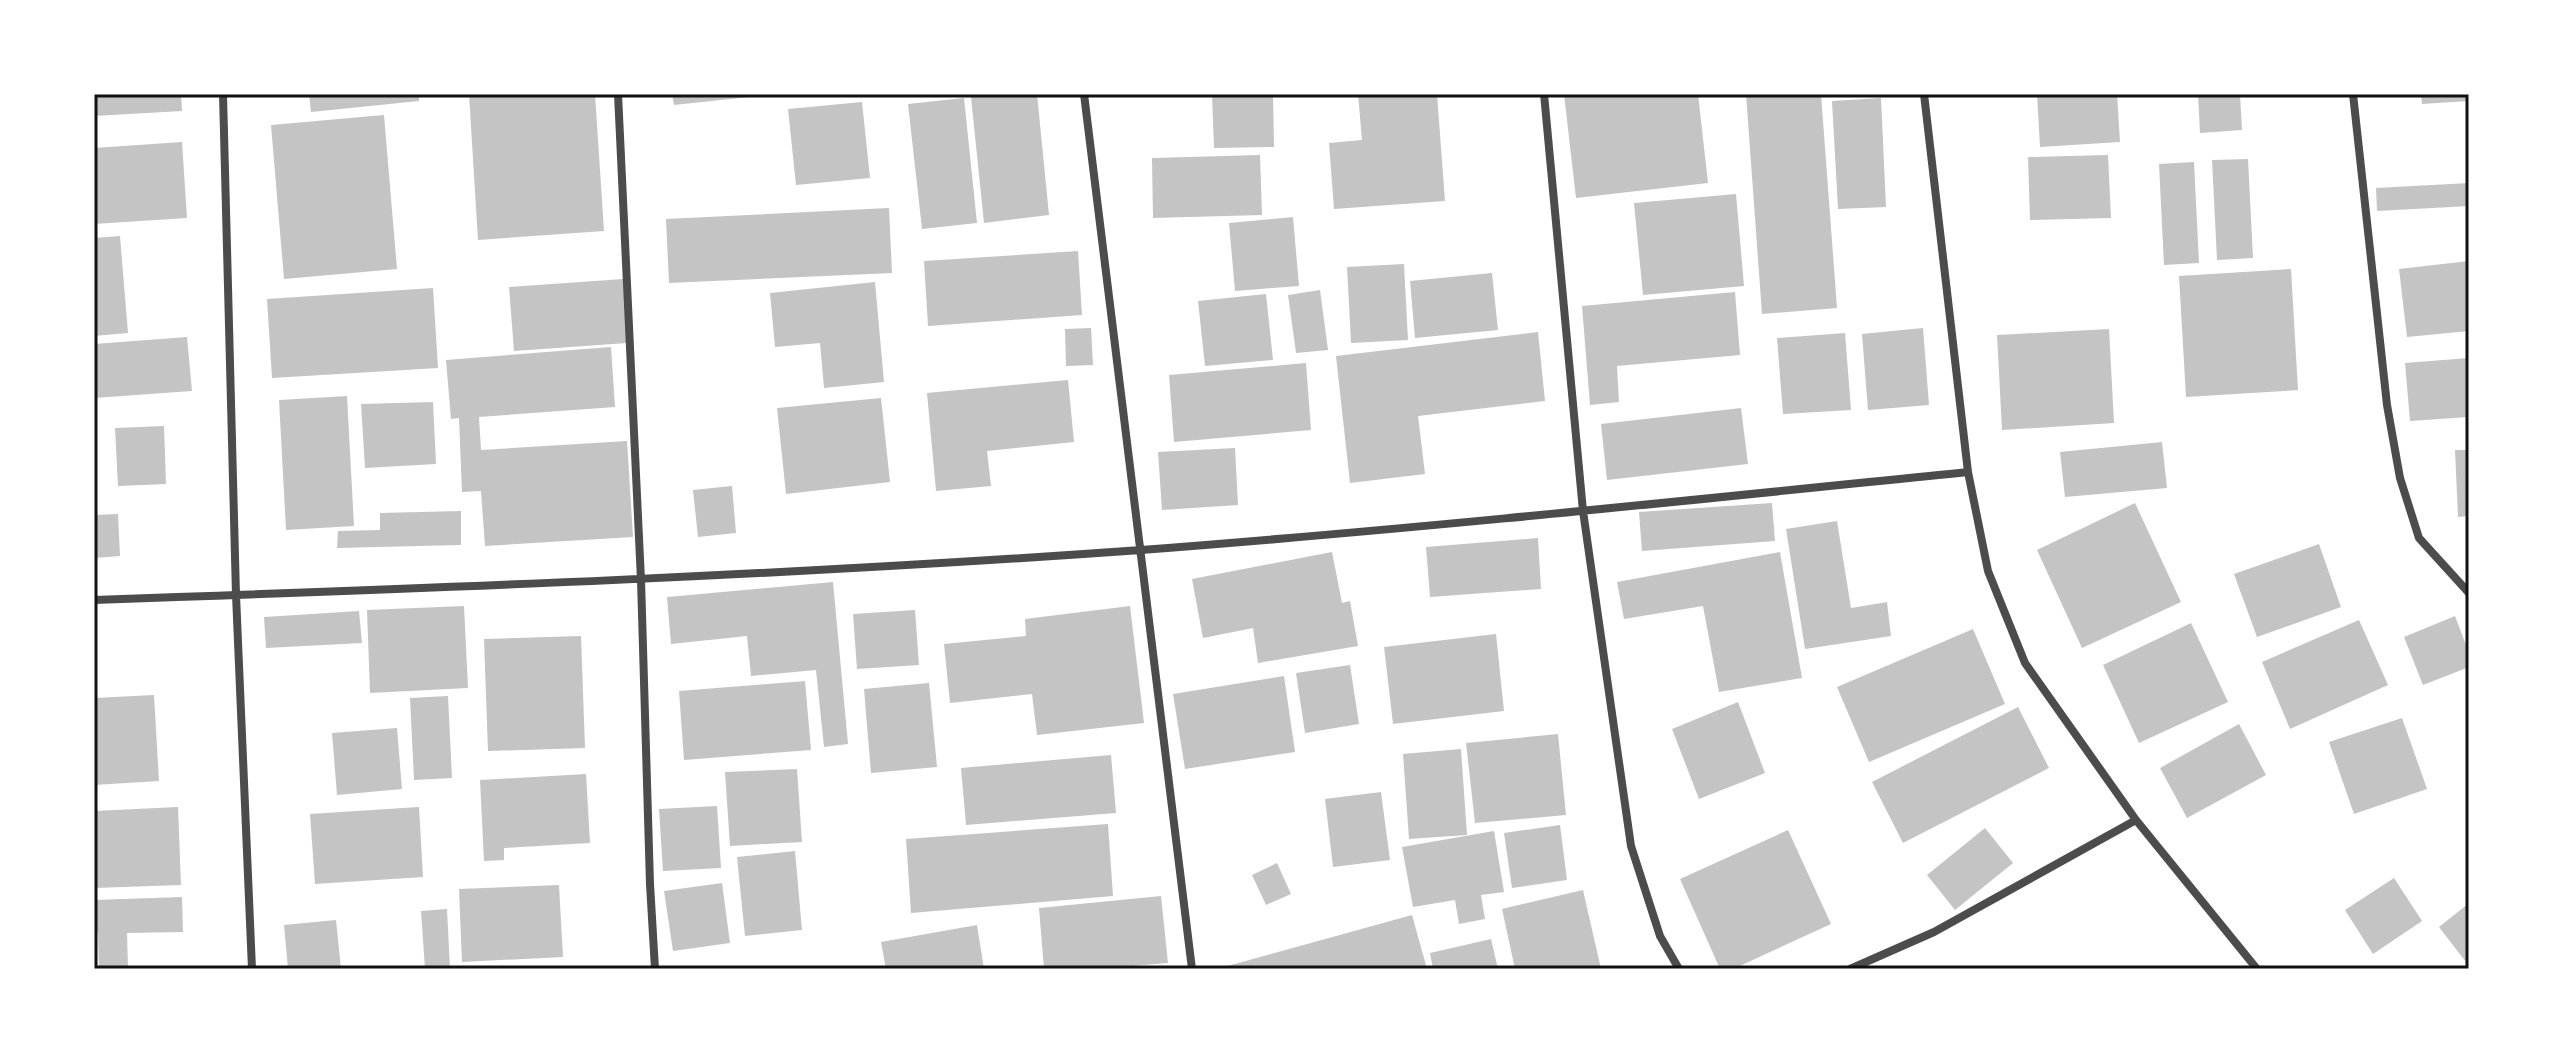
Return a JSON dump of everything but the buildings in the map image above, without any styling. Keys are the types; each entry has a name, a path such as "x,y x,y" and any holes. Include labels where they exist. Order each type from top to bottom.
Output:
{"street":[{"path":"223,94 236,595 252,969"},
{"path":"618,94 641,580 655,969"},
{"path":"1084,94 1192,969"},
{"path":"1544,94 1583,511 1631,846 1660,936 1679,969"},
{"path":"1924,94 1968,472 1988,571 2025,663 2136,820 2257,969"},
{"path":"2353,94 2387,405 2400,478 2419,538 2469,593"},
{"path":"94,600 641,580 1141,550 1583,511 1968,472"},
{"path":"1850,969 1934,932 2136,820"}]}
